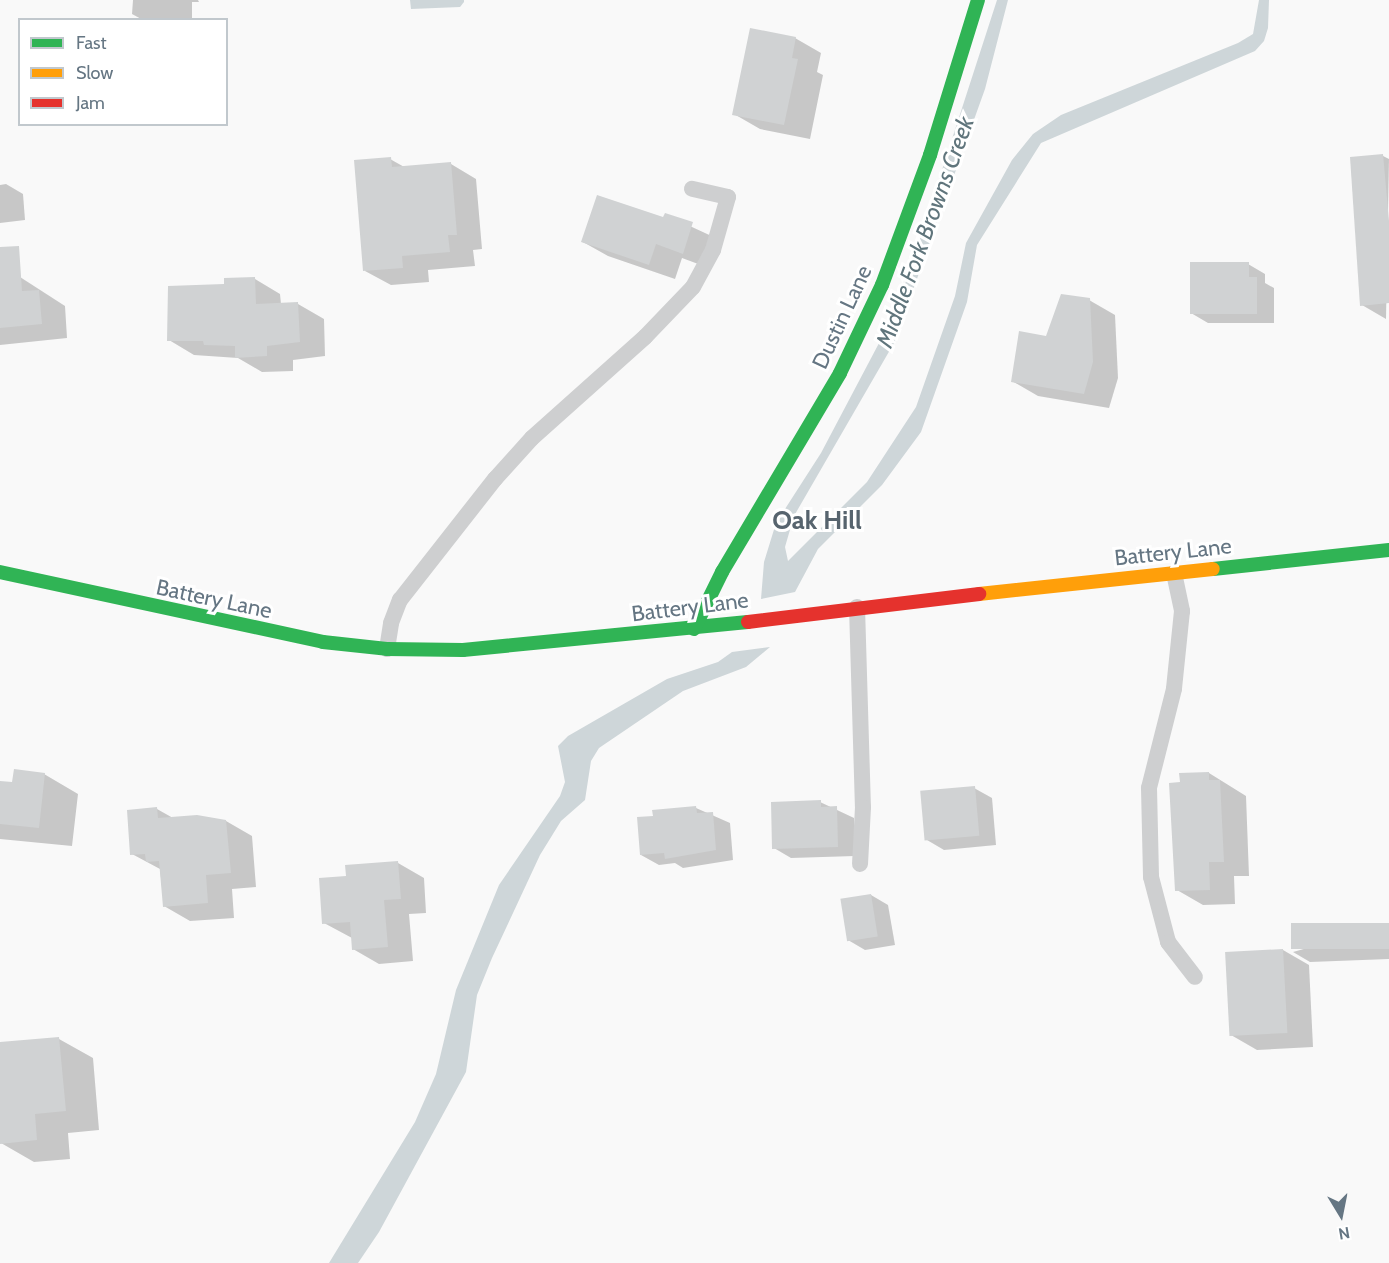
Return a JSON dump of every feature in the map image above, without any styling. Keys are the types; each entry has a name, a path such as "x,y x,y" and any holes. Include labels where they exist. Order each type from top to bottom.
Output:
{"main road":[{"name":"Dustin Lane","path":"694,629 733,553 840,373 882,285 930,155 978,0"},
{"name":"Battery Lane","path":"0,572 277,634 387,649 524,647 694,629 857,607 1389,550"}],"lane":[{"path":"387,649 391,623 400,600 495,479 532,438 645,338 693,286 713,250 728,197 692,189"},
{"path":"1174,573 1182,611 1174,689 1149,788 1151,877 1168,942 1195,977"},
{"path":"857,607 863,807 860,864"}],"water":[{"path":"410,0 464,0 464,2 460,7 411,9"},
{"name":"Middle Fork Browns Creek","path":"997,0 1008,0 985,89 894,343 794,516 785,547 788,561 867,482 916,407 955,296 966,243 1012,160 1033,134 1061,115 1238,43 1253,34 1259,0 1269,0 1268,28 1264,41 1255,51 1041,143 977,245 967,302 921,432 882,485 818,549 795,592 761,599 764,562 776,523 821,453 897,309"},
{"path":"770,647 746,667 683,691 599,748 591,761 585,800 561,821 540,855 492,958 477,995 466,1072 379,1232 358,1263 329,1263 415,1122 436,1074 456,990 499,885 560,796 565,782 558,746 568,736 667,679 718,662 732,652"}],"building":[{"path":"750,28 796,37 792,58 798,59 784,125 732,115"},
{"path":"1383,154 1389,221 1389,303 1360,306 1350,157"},
{"path":"391,157 392,167 451,162 457,235 448,235 450,252 402,256 403,268 363,271 354,160"},
{"path":"597,195 663,217 665,213 693,222 683,254 656,244 649,265 581,242"},
{"path":"19,246 22,291 39,290 42,324 0,328 0,247"},
{"path":"1190,262 1249,262 1249,277 1257,277 1257,314 1190,314"},
{"path":"255,277 256,304 298,302 300,342 267,346 267,356 235,358 235,346 204,345 203,341 167,341 168,286 224,284 224,278"},
{"path":"1061,294 1090,298 1093,362 1084,394 1011,382 1019,331 1046,336"},
{"path":"14,769 45,773 39,828 0,824 0,781 12,782"},
{"path":"1209,772 1209,780 1220,780 1224,862 1209,862 1210,890 1175,891 1169,783 1180,782 1179,773"},
{"path":"975,786 979,836 925,841 920,791"},
{"path":"821,800 821,807 837,806 838,847 772,849 771,802"},
{"path":"696,806 697,813 713,812 716,850 665,859 664,853 640,855 637,817 653,816 652,810"},
{"path":"157,807 158,818 197,815 226,820 231,873 206,875 208,903 163,907 159,861 146,862 145,854 130,855 127,810"},
{"path":"398,861 401,899 384,900 388,947 352,950 350,922 322,924 319,878 346,876 345,865"},
{"path":"871,894 878,936 847,941 840,899"},
{"path":"1291,923 1389,923 1389,949 1291,949"},
{"path":"1283,949 1287,1033 1229,1036 1225,952"},
{"path":"59,1037 66,1111 35,1114 37,1140 0,1144 0,1042"}],"traffic: fast":[{"path":"694,629 722,572 840,373 882,285 930,155 978,0"},
{"path":"1213,569 1389,550"},
{"path":"0,572 323,642 387,649 463,650 748,622"}],"traffic: slow":[{"path":"979,594 1213,569"}],"traffic: jam":[{"path":"748,622 979,594"}],"district":[{"name":"Oak Hill","path":"817,521"}]}
